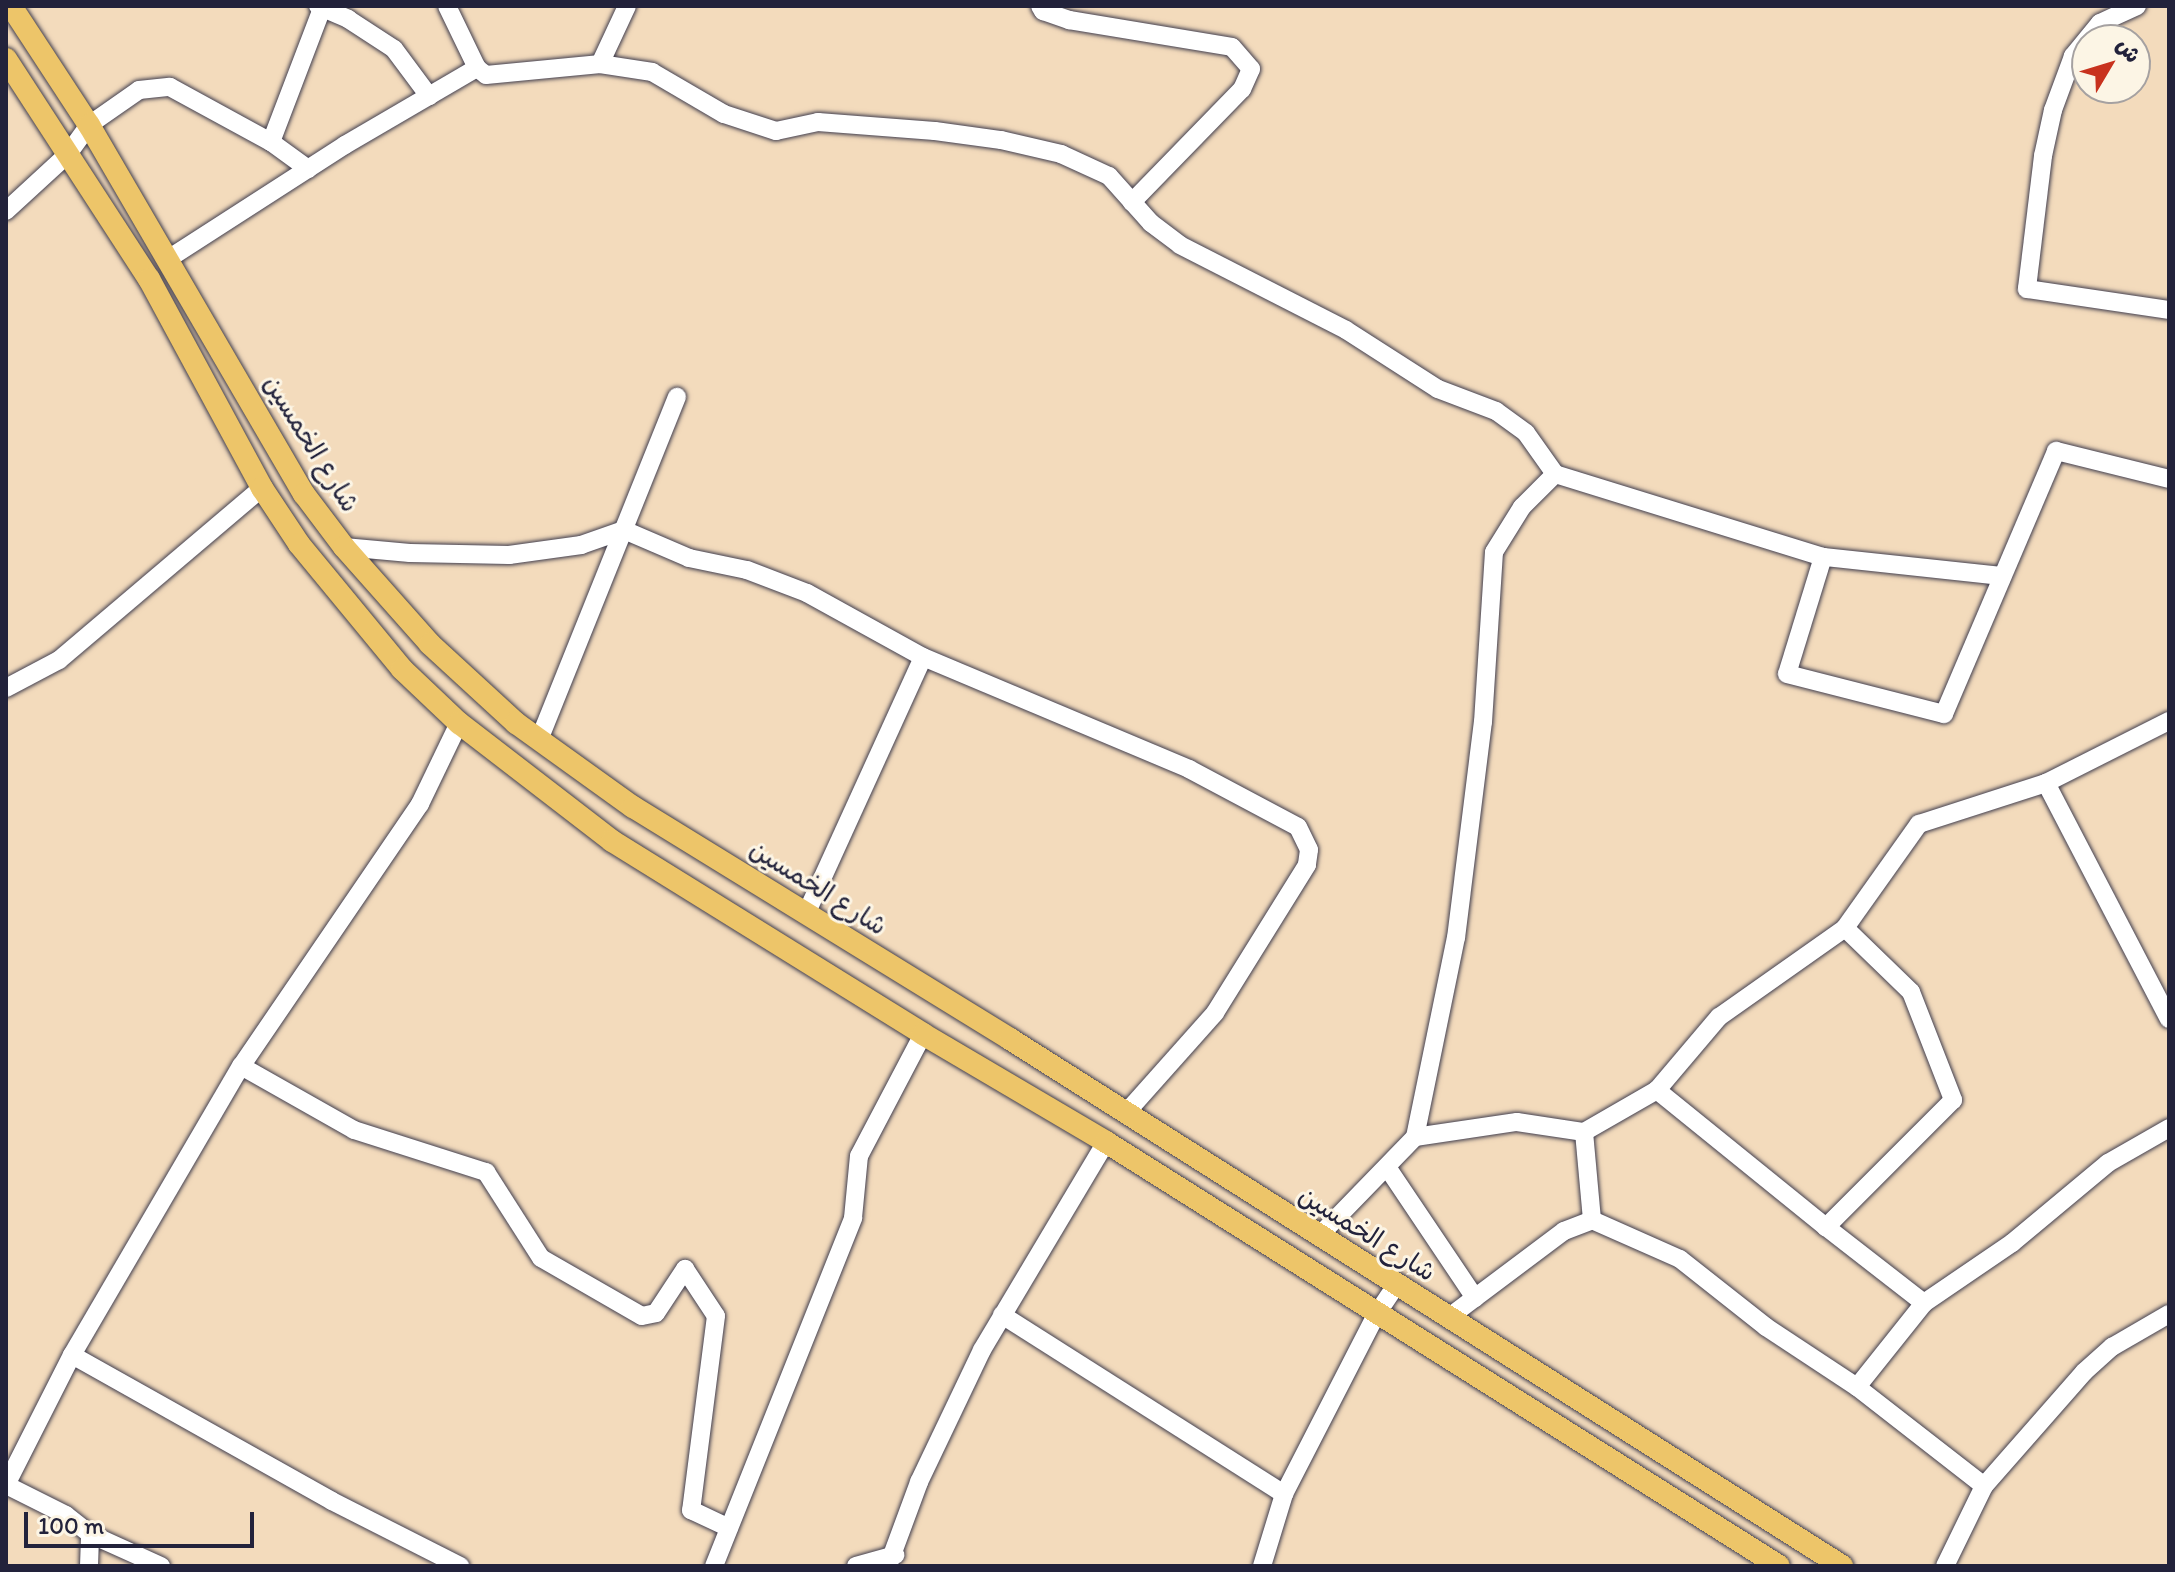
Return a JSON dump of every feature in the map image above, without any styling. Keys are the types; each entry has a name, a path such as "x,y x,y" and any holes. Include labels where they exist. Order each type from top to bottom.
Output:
{"main road":[{"name":"شارع الخمسين","path":"11,6 89,125 304,494 344,547 430,644 539,740 633,807 1010,1039 1842,1566"},
{"path":"6,59 149,279 262,488 299,544 402,669 459,723 612,841 923,1034 994,1073 1106,1142 1376,1315 1779,1566"},
{"path":"402,669 430,644"},
{"path":"994,1073 1010,1039"}],"street":[{"path":"447,6 477,68 486,75 600,64 652,72 724,114 776,131 818,122 935,131 1001,140 1061,154 1109,176 1151,223 1180,245 1346,330 1438,389 1496,411 1526,433 1555,474 1823,557 2002,576"},
{"path":"600,64 627,6"},
{"path":"1040,6 1043,11 1069,20 1232,47 1251,69 1242,89 1132,202"},
{"path":"2137,6 2100,23 2073,56 2053,110 2043,156 2027,289 2169,310"},
{"path":"271,142 321,7 348,19 394,49 429,96"},
{"path":"168,259 308,169 477,68"},
{"path":"6,211 68,154 89,125 139,90 170,87 271,142 308,169"},
{"path":"539,740 677,397"},
{"path":"1823,557 1787,674 1944,714 2056,451 2169,479"},
{"path":"1319,1236 1415,1137 1456,938 1483,722 1494,552 1522,507 1555,474"},
{"path":"6,688 59,660 262,488"},
{"path":"344,547 410,553 509,555 581,545 624,530 689,558 747,570 807,593 923,657 1189,769 1298,827 1309,850 1307,865 1215,1013 1126,1113"},
{"path":"806,914 923,657"},
{"path":"1415,1137 1517,1122 1584,1132 1657,1090 1719,1017 1845,928 1919,824 2046,783 2169,721"},
{"path":"161,1566 90,1534 66,1515 6,1485 12,1453 241,1066 420,804 459,723"},
{"path":"2046,783 2169,1019"},
{"path":"1826,1227 1953,1100 1911,992 1845,928"},
{"path":"714,1566 853,1218 859,1156 923,1034"},
{"path":"241,1066 354,1130 486,1172 541,1258 642,1316 656,1313 685,1269 716,1316 691,1510 729,1528"},
{"path":"1657,1090 1924,1303"},
{"path":"1857,1387 1924,1303 2012,1243 2108,1163 2169,1128"},
{"path":"1584,1132 1592,1220"},
{"path":"856,1566 892,1560 919,1482 1002,1315 1106,1142"},
{"path":"1387,1167 1475,1298"},
{"path":"1448,1318 1564,1231 1592,1220 1680,1259 1766,1327 1857,1387 1984,1486"},
{"path":"1262,1566 1284,1494 1376,1315 1396,1285"},
{"path":"1945,1566 1984,1486 2084,1372 2112,1347 2169,1314"},
{"path":"1002,1315 1284,1494"},
{"path":"72,1355 332,1501 460,1566"},
{"path":"89,1566 90,1534"}]}
